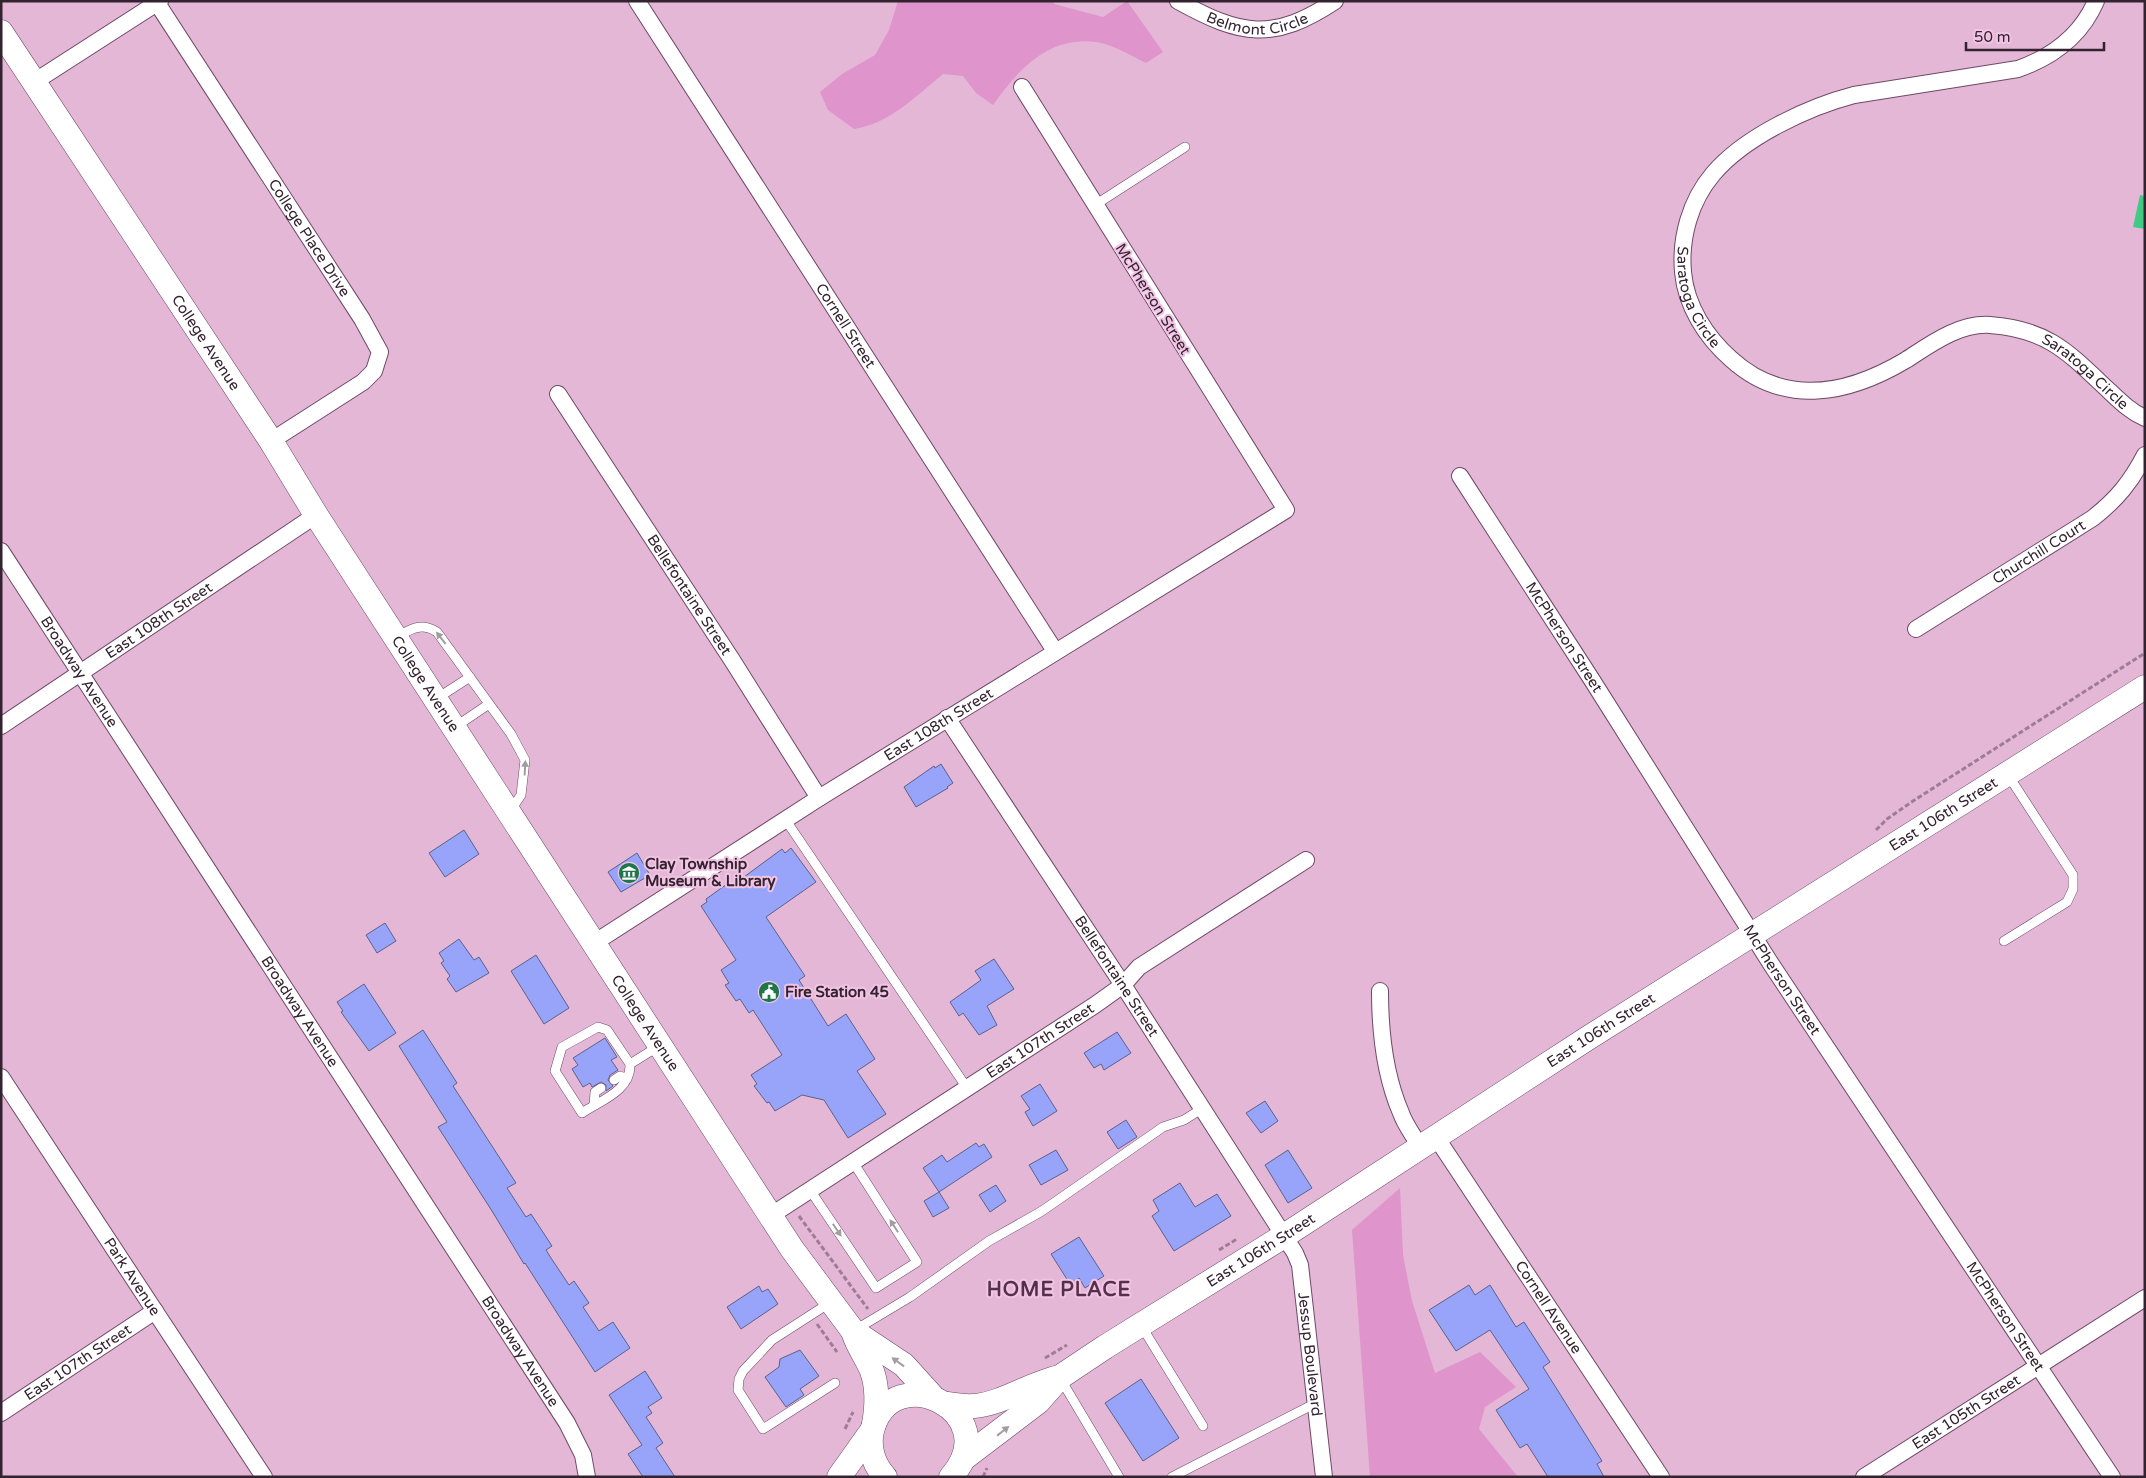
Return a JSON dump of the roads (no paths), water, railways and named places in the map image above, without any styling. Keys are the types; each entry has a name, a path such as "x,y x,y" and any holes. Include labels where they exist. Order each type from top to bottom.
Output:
{"main road":[{"name":"College Avenue","path":"1,32 271,441 316,514 770,1216 853,1331 862,1354 872,1371 877,1404 873,1428 872,1455 886,1477"},
{"name":"East 106th Street","path":"959,1469 1038,1402 1060,1378 1140,1324 1284,1236 2145,687"},
{"name":"College Avenue","path":"853,1331 904,1365 963,1425 966,1442 959,1469"},
{"name":"East 106th Street","path":"873,1428 881,1412 898,1399 918,1394 939,1400 975,1406 991,1402 1045,1380 1060,1378"},
{"path":"839,1477 873,1428"}],"street":[{"name":"Cornell Street","path":"637,1 1055,652"},
{"name":"Belmont Circle","path":"1178,1 1226,25 1259,30 1292,24 1309,18 1335,1"},
{"name":"Saratoga Circle","path":"2096,1 2092,12 2068,42 2038,62 2018,70 1854,95 1832,101 1792,117 1753,141 1727,160 1712,175 1696,200 1683,243 1684,280 1697,316 1720,349 1736,364 1758,377 1787,389 1814,392 1844,388 1875,377 1946,335 1988,325 2021,330 2059,345 2124,405 2145,418"},
{"path":"34,82 158,2"},
{"name":"College Place Drive","path":"158,2 362,319 380,352 374,371 363,382 271,441"},
{"name":"McPherson Street","path":"1022,87 1286,510"},
{"name":"Bellefontaine Street","path":"558,394 732,660 818,798"},
{"name":"Churchill Court","path":"1916,629 2094,518 2115,501 2128,485 2145,456"},
{"name":"McPherson Street","path":"1460,476 1754,935 2112,1477"},
{"name":"East 108th Street","path":"594,943 818,798 1286,510"},
{"name":"East 108th Street","path":"1,726 316,514"},
{"name":"Broadway Avenue","path":"1,551 82,672 567,1423 583,1455 587,1477"},
{"name":"Bellefontaine Street","path":"947,718 1123,985 1284,1236"},
{"name":"East 107th Street","path":"770,1216 1123,985 1139,967 1306,860"},
{"path":"1380,991 1383,1041 1394,1091 1402,1116 1429,1142"},
{"name":"Park Avenue","path":"1,1077 264,1477"},
{"name":"Cornell Avenue","path":"1429,1142 1661,1477"},
{"name":"Jessup Boulevard","path":"1284,1236 1300,1265 1324,1477"},
{"name":"East 105th Street","path":"1864,1477 2145,1298"},
{"name":"East 107th Street","path":"1,1413 155,1311"}],"lane":[{"path":"1095,205 1185,148"},
{"path":"396,638 411,629 428,626 437,632 489,704 525,760 521,795 510,813"},
{"path":"436,700 470,677"},
{"path":"455,727 489,704"},
{"path":"2004,942 2067,902 2073,889 2073,875 2008,774"},
{"path":"785,819 967,1088"},
{"path":"603,1028 607,1030 630,1064 624,1086 582,1112 555,1071 562,1047 590,1029 603,1028"},
{"path":"630,1064 660,1045"},
{"path":"614,1080 620,1076 627,1079"},
{"path":"594,1105 596,1092 601,1088"},
{"path":"853,1331 910,1297 989,1241 1042,1211 1163,1127 1184,1120 1203,1108"},
{"path":"810,1190 876,1288 917,1262 852,1162"},
{"path":"831,1302 772,1340 743,1371 738,1379 738,1390 763,1429 835,1383"},
{"path":"1140,1324 1203,1426"},
{"path":"1060,1378 1118,1477"},
{"path":"1172,1477 1316,1403"}],"place":[{"name":"Clay Township Museum & Library","path":"629,873"},
{"name":"Fire Station 45","path":"769,992"}],"district":[{"name":"HOME PLACE","path":"1059,1289"}]}
